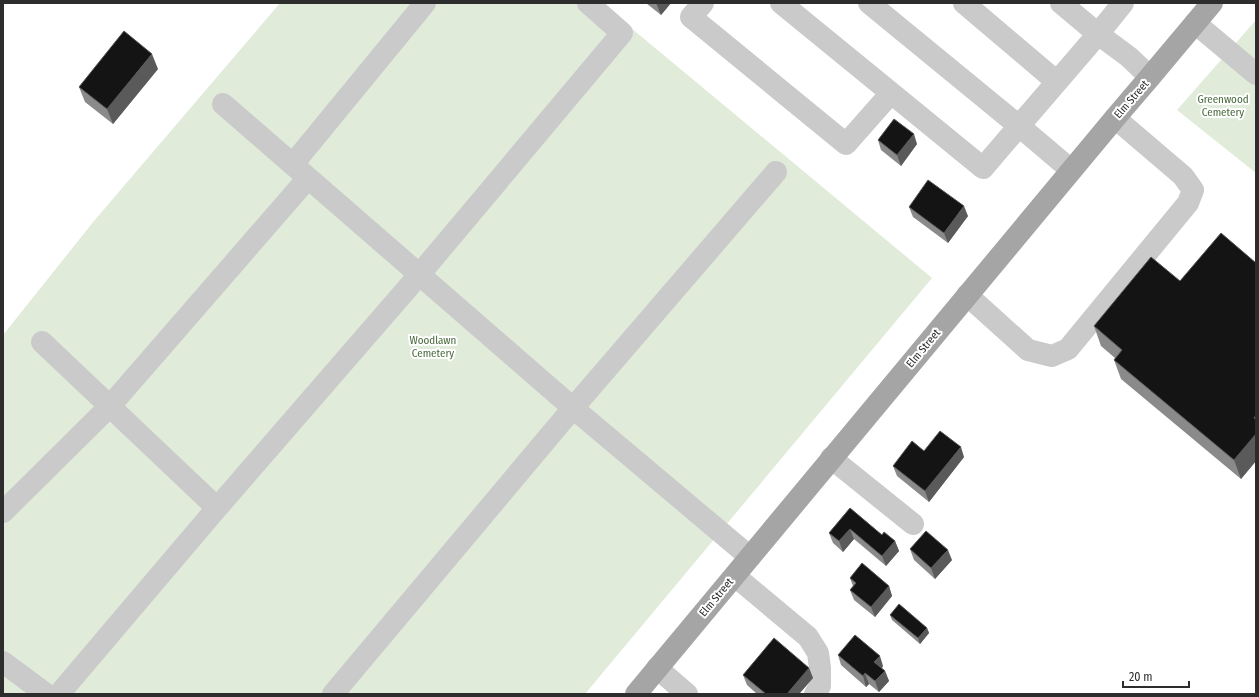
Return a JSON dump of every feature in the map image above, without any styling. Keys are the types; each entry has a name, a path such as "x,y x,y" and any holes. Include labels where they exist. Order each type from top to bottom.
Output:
{"main road":[{"name":"Elm Street","path":"636,694 1114,118 1212,3"}],"lane":[{"path":"3,512 110,406 301,171 425,3"},
{"path":"59,694 418,275 622,33 588,3"},
{"path":"703,3 691,17 846,144 891,93"},
{"path":"781,3 982,168 1124,3"},
{"path":"869,3 1071,170"},
{"path":"964,3 1057,82"},
{"path":"1061,3 1098,34 1129,57 1150,77"},
{"path":"1195,23 1256,74"},
{"path":"222,104 573,408 750,557"},
{"path":"967,295 1028,350 1052,356 1068,350 1188,203 1193,190 1183,176 1114,118"},
{"path":"333,694 573,408 776,172"},
{"path":"42,342 217,508"},
{"path":"831,458 913,524"},
{"path":"735,576 808,637 818,653 820,668 820,686 815,694"},
{"path":"3,662 46,694"},
{"path":"657,668 687,694"}],"green space":[{"name":"Woodlawn Cemetery","path":"280,3 601,3 932,278 585,694 3,694 3,335 94,221"},
{"name":"Greenwood Cemetery","path":"1256,20 1256,173 1177,110"}],"building":[{"path":"124,31 152,54 107,109 79,87"},
{"path":"894,119 914,134 897,155 878,140"},
{"path":"928,180 964,206 944,233 909,207"},
{"path":"1221,233 1256,263 1256,415 1254,418 1256,420 1256,434 1234,460 1114,360 1122,350 1094,326 1151,257 1180,281"},
{"path":"940,431 961,447 925,491 893,466 912,441 924,451"},
{"path":"850,508 882,535 884,532 895,541 882,556 850,529 839,541 829,533"},
{"path":"926,531 948,550 931,568 910,549"},
{"path":"862,563 889,586 871,607 850,590 856,583 850,578"},
{"path":"899,604 927,628 918,638 890,615"},
{"path":"855,635 880,656 874,662 885,671 875,681 865,673 863,676 838,655"},
{"path":"774,638 809,668 787,694 766,694 743,675"}]}
